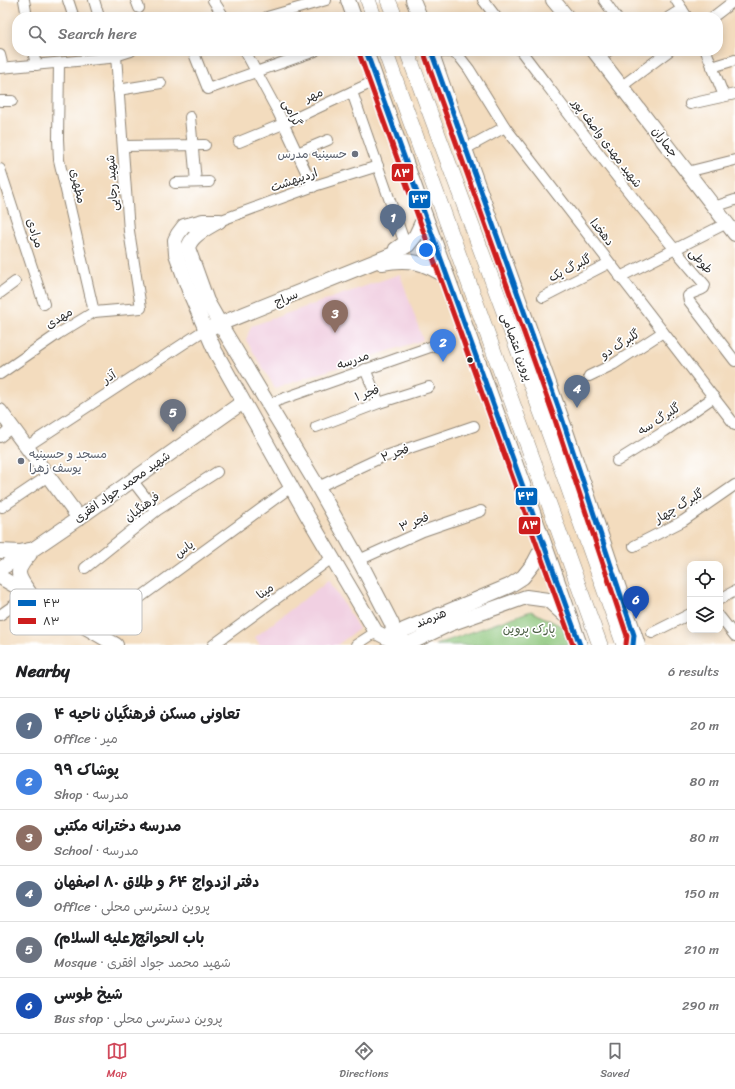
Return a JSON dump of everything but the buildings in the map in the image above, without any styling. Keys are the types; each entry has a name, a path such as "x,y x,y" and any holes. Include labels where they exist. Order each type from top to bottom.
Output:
{"main road":[{"path":"367,0 372,12"},
{"path":"388,0 393,12"},
{"name":"پروین اعتصامی","path":"387,56 600,645"},
{"name":"پروین اعتصامی","path":"409,56 553,444 632,642"}],"street":[{"path":"24,0 26,12"},
{"path":"68,0 72,12"},
{"path":"94,0 102,12"},
{"path":"213,0 221,12"},
{"path":"284,12 326,0"},
{"path":"348,0 352,12"},
{"path":"484,0 492,12"},
{"path":"553,0 563,12"},
{"path":"604,0 612,12"},
{"path":"676,0 684,12"},
{"path":"719,12 735,0"},
{"path":"0,55 2,68 109,58 116,56"},
{"path":"34,56 36,65"},
{"name":"شهید رجایی","path":"116,56 129,231 141,308"},
{"path":"195,56 208,89 301,56"},
{"name":"گرامی","path":"248,56 283,124 313,187"},
{"path":"368,56 580,645"},
{"path":"433,56 565,428 610,560 632,642"},
{"name":"دهخدا","path":"459,56 505,127 735,425"},
{"name":"شهید مهدی واصف پور","path":"525,56 615,176 674,250"},
{"name":"جماران","path":"602,56 622,86 731,228"},
{"path":"622,86 662,56"},
{"path":"708,56 724,96"},
{"path":"712,67 735,60"},
{"name":"مطهری","path":"59,63 59,160 94,312"},
{"name":"مهر","path":"239,142 283,124 377,80"},
{"path":"118,90 161,83"},
{"path":"352,92 404,241 390,250 382,259"},
{"path":"690,104 735,94"},
{"path":"0,101 12,101"},
{"path":"190,117 196,182"},
{"path":"465,149 505,127"},
{"path":"297,153 328,140"},
{"path":"123,146 205,145"},
{"path":"687,172 735,160"},
{"name":"اردیبهشت","path":"219,221 313,187 378,166"},
{"name":"مرادی","path":"0,169 44,304"},
{"path":"175,183 209,182"},
{"path":"714,207 735,200"},
{"name":"سراج","path":"206,329 382,259 408,245 416,235 425,216"},
{"path":"219,221 203,221 184,226 175,240 176,254 215,351 291,487 376,632 395,643"},
{"path":"219,221 193,237 188,248 208,301 220,324 318,487 359,560 392,624 395,643"},
{"path":"620,277 674,250 731,228"},
{"name":"طوطی","path":"674,250 705,285 702,290 688,296 689,302 735,361"},
{"name":"سراج","path":"366,266 394,261 412,261 431,267 447,277"},
{"name":"گلبرگ یک","path":"543,297 609,263"},
{"path":"0,293 15,282"},
{"name":"مهدی","path":"0,374 58,334 94,312 141,308"},
{"name":"آذر","path":"26,446 206,329"},
{"name":"گلبرگ دو","path":"589,376 614,364 663,332"},
{"name":"مدرسه","path":"268,404 364,369 447,342"},
{"path":"364,369 379,403"},
{"name":"فجر ۱","path":"316,427 379,403 429,387"},
{"name":"گلبرگ سه","path":"617,461 714,398"},
{"name":"شهید محمد جواد افقری","path":"0,569 35,548 79,518 243,402"},
{"path":"0,411 79,518"},
{"name":"فجر ۲","path":"318,487 380,458 474,426"},
{"path":"0,436 12,427"},
{"name":"فرهنگیان","path":"85,568 156,511 217,472"},
{"path":"2,507 48,476"},
{"path":"132,480 156,511"},
{"name":"گلبرگ چهار","path":"634,546 683,521 735,485"},
{"name":"یاس","path":"142,596 291,487"},
{"name":"فجر ۳","path":"359,560 423,531 481,511"},
{"name":"هنرمند","path":"395,643 404,630 510,586 523,577 534,563 544,544"},
{"path":"0,551 20,552 35,548"},
{"path":"27,589 19,577 18,571 21,564 35,548"},
{"name":"مینا","path":"213,645 332,558"},
{"path":"0,576 22,589"},
{"path":"510,586 516,600"},
{"path":"723,597 735,591"},
{"name":"هنرمند","path":"395,643 410,643 450,624 526,597 548,600 571,621"},
{"path":"0,614 10,607"},
{"path":"652,633 687,616"},
{"path":"723,621 735,636"},
{"path":"356,645 376,632"},
{"path":"98,635 116,645"}],"shaded area":[{"path":"400,274 423,340 275,388 246,340 251,326"},
{"path":"329,580 359,629 337,645 260,645 255,637"}],"green space":[{"name":"پارک پروین","path":"531,611 563,627 568,645 435,645"}],"transit line":[{"name":"۸۳","path":"360,56 573,645"},
{"name":"۴۳","path":"368,56 580,645"},
{"name":"۸۳","path":"425,56 554,417 627,636 626,644"},
{"name":"۴۳","path":"433,56 561,415 634,635 633,645"}],"place":[{"name":"حسینیه مدرس","path":"355,154"},
{"name":"تعاونی مسکن فرهنگیان ناحیه ۴","path":"393,237"},
{"name":"مدرسه دخترانه مکتبی","path":"335,333"},
{"name":"پوشاک ۹۹","path":"443,362"},
{"name":"دفتر ازدواج ۶۴ و طلاق ۸۰ اصفهان","path":"577,408"},
{"name":"باب الحوائج(علیه السلام)","path":"173,432"},
{"name":"مسجد و حسینیه یوسف زهرا","path":"21,461"},
{"name":"شیخ طوسی","path":"636,619"}]}
